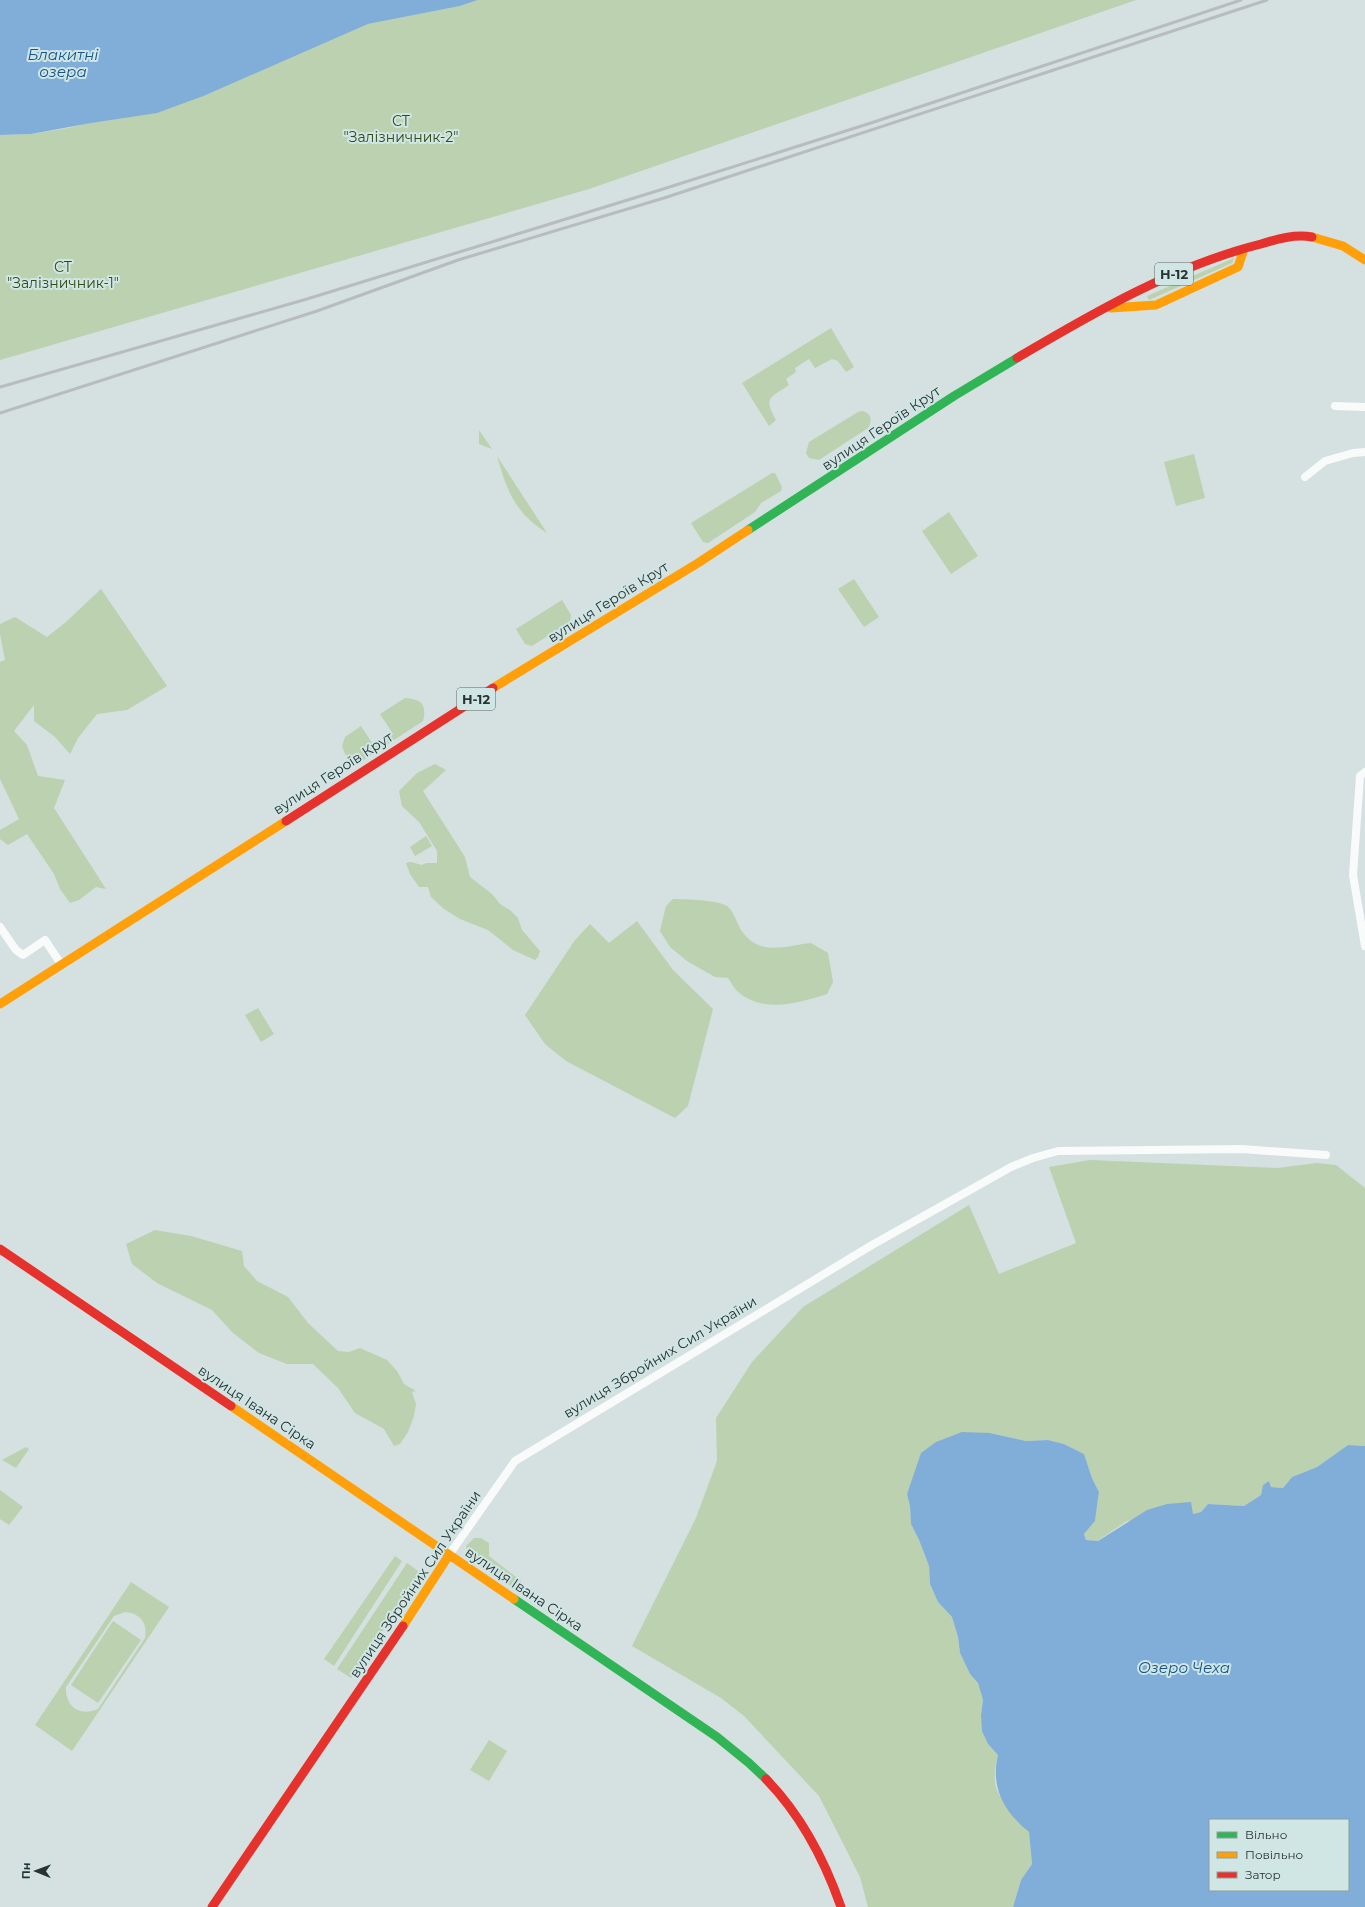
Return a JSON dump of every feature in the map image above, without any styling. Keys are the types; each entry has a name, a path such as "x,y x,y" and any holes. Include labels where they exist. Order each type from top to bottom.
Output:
{"main road":[{"name":"Н-12","path":"1244,249 1279,239 1305,236 1323,239 1343,246 1365,260"},
{"name":"вулиця Героїв Крут","path":"0,1004 479,697 698,563 954,396 1050,339 1170,276 1228,252 1244,249"},
{"path":"1107,308 1156,305 1238,268 1244,249"},
{"name":"вулиця Івана Сірка","path":"0,1249 717,1736 760,1772 782,1798 810,1838 836,1890 841,1907"},
{"name":"вулиця Збройних Сил України","path":"212,1907 393,1642 432,1578 449,1555"}],"street":[{"path":"1335,406 1365,406"},
{"path":"1305,477 1325,461 1353,453 1365,452"},
{"path":"1365,772 1360,776 1353,875 1365,946"},
{"path":"0,926 16,950 23,955 45,940 61,964"},
{"name":"вулиця Збройних Сил України","path":"449,1555 515,1461 872,1245 1011,1167 1033,1158 1058,1151 1242,1149 1326,1155"}],"green space":[{"name":"СТ \"Залізничник-2\"","path":"478,0 1136,0 589,189 0,360 0,135 31,134 68,128 206,95 368,24 460,6"},
{"path":"1234,258 1232,263 1149,300 1147,296"},
{"path":"831,328 854,367 846,372 838,361 832,359 815,368 809,359 795,368 796,372 786,379 789,385 770,399 770,407 776,420 769,426 742,383"},
{"path":"862,411 867,413 870,417 871,420 868,428 819,460 809,458 806,453 809,442"},
{"path":"479,430 492,449 479,444"},
{"path":"1194,454 1205,498 1176,506 1164,462"},
{"path":"497,456 547,533 527,517 514,500"},
{"path":"772,473 775,473 782,487 781,491 761,503 755,512 708,543 703,542 691,523"},
{"path":"949,512 978,556 951,574 922,531"},
{"path":"854,579 879,617 864,627 838,589"},
{"path":"101,589 167,686 127,710 97,714 78,738 70,754 55,737 34,721 34,705 14,731 27,745 38,776 65,780 54,808 106,889 96,887 79,900 70,903 60,889 54,874 27,834 8,845 0,839 0,830 19,819 0,779 0,662 5,660 0,634 0,624 15,617 47,637 66,622"},
{"path":"562,600 571,615 570,622 532,646 525,644 516,629"},
{"path":"405,698 419,701 422,704 424,707 423,721 362,761 352,760 345,754 342,746 345,737 361,726 374,746 393,734 380,714"},
{"path":"435,764 446,770 423,791 465,857 470,877 492,894 500,904 510,910 518,918 522,930 540,951 535,960 513,950 488,930 460,919 444,909 431,897 428,887 419,887 410,874 406,863 411,862 422,865 426,863 437,863 437,851 419,822 402,806 399,791 417,773"},
{"path":"426,836 432,846 415,856 410,847"},
{"path":"673,899 717,902 727,906 741,930 748,938 756,944 764,947 773,948 811,943 828,953 833,982 827,994 793,1003 769,1004 758,1002 747,998 737,991 728,978 715,977 687,961 670,947 660,931 666,906"},
{"path":"637,921 673,970 713,1009 688,1106 675,1118 566,1061 545,1044 525,1015 575,940 590,924 609,943"},
{"path":"258,1008 274,1034 261,1042 245,1015"},
{"path":"1090,1160 1277,1168 1317,1163 1336,1165 1365,1188 1365,1446 1348,1445 1317,1467 1292,1477 1283,1488 1271,1487 1269,1481 1263,1485 1261,1495 1244,1506 1208,1504 1201,1512 1193,1514 1127,1521 1097,1541 1086,1540 1084,1534 1095,1521 1099,1492 1092,1478 1084,1454 1064,1444 1048,1440 1026,1441 990,1433 914,1475 907,1494 910,1506 911,1524 929,1566 930,1584 938,1602 952,1617 958,1637 960,1653 970,1674 978,1683 983,1700 981,1715 988,1744 998,1755 995,1772 996,1786 1006,1806 1029,1832 1032,1864 1021,1880 1013,1907 868,1907 860,1877 819,1796 744,1716 721,1698 632,1646 696,1518 717,1461 716,1418 752,1362 803,1307 969,1205 999,1274 1076,1243 1049,1167"},
{"path":"155,1230 191,1236 242,1251 244,1266 257,1281 288,1297 308,1323 338,1351 349,1352 360,1348 387,1360 397,1371 404,1384 416,1391 412,1392 416,1404 414,1416 408,1432 400,1444 394,1446 384,1429 355,1413 338,1388 313,1364 287,1364 259,1353 233,1333 212,1310 157,1283 132,1264 126,1244"},
{"path":"26,1447 29,1449 16,1468 2,1460"},
{"path":"0,1490 23,1507 9,1525 0,1519"},
{"path":"474,1538 481,1538 489,1543 489,1556 521,1581 524,1590 518,1591 469,1557 466,1546"},
{"path":"395,1556 402,1561 334,1666 324,1659"},
{"path":"407,1563 421,1573 351,1678 337,1669"},
{"path":"131,1582 169,1607 72,1751 35,1725","holes":["125,1612 135,1614 144,1623 146,1633 145,1638 98,1709 85,1712 80,1711 71,1705 68,1700 66,1687 114,1616"]},
{"path":"113,1621 141,1640 98,1703 71,1685"},
{"path":"489,1740 507,1751 489,1781 470,1770"}],"water":[{"name":"Блакитні озера","path":"0,0 478,0 460,6 368,24 206,95 157,113 31,134 0,135"},
{"name":"Озеро Чеха","path":"962,1432 990,1433 1026,1441 1048,1440 1064,1444 1084,1454 1092,1478 1099,1492 1095,1521 1084,1534 1086,1540 1098,1541 1147,1510 1167,1504 1191,1502 1193,1514 1201,1512 1208,1504 1244,1506 1261,1495 1263,1485 1269,1481 1271,1487 1283,1488 1292,1477 1317,1467 1348,1445 1365,1446 1365,1907 1013,1907 1021,1880 1032,1864 1029,1832 1012,1816 1001,1798 996,1778 998,1755 988,1744 982,1731 981,1715 983,1700 978,1683 970,1674 960,1653 958,1637 952,1617 938,1602 930,1584 929,1566 911,1524 910,1506 907,1494 921,1453 936,1442"}],"railway":[{"path":"0,387 307,299 660,190 874,122 1241,0"},
{"path":"0,413 317,311 458,260 664,198 1267,0"}],"traffic: fast":[{"path":"748,530 954,396 1017,358"},
{"path":"514,1599 717,1737 766,1779"}],"traffic: slow":[{"path":"1312,237 1343,246 1365,260"},
{"path":"1111,308 1156,305 1238,267 1244,249"},
{"path":"493,688 698,563 748,530"},
{"path":"0,1004 286,821"},
{"path":"231,1406 514,1599"},
{"path":"403,1626 449,1555"}],"traffic: jam":[{"path":"1017,358 1075,324 1166,277 1229,253 1280,239 1299,236 1312,237"},
{"path":"286,821 493,688"},
{"path":"0,1249 231,1406"},
{"path":"212,1907 403,1626"},
{"path":"766,1779 779,1793 811,1839 835,1890 841,1907"}],"park label":[{"name":"СТ \"Залізничник-1\"","path":"63,276"}]}
